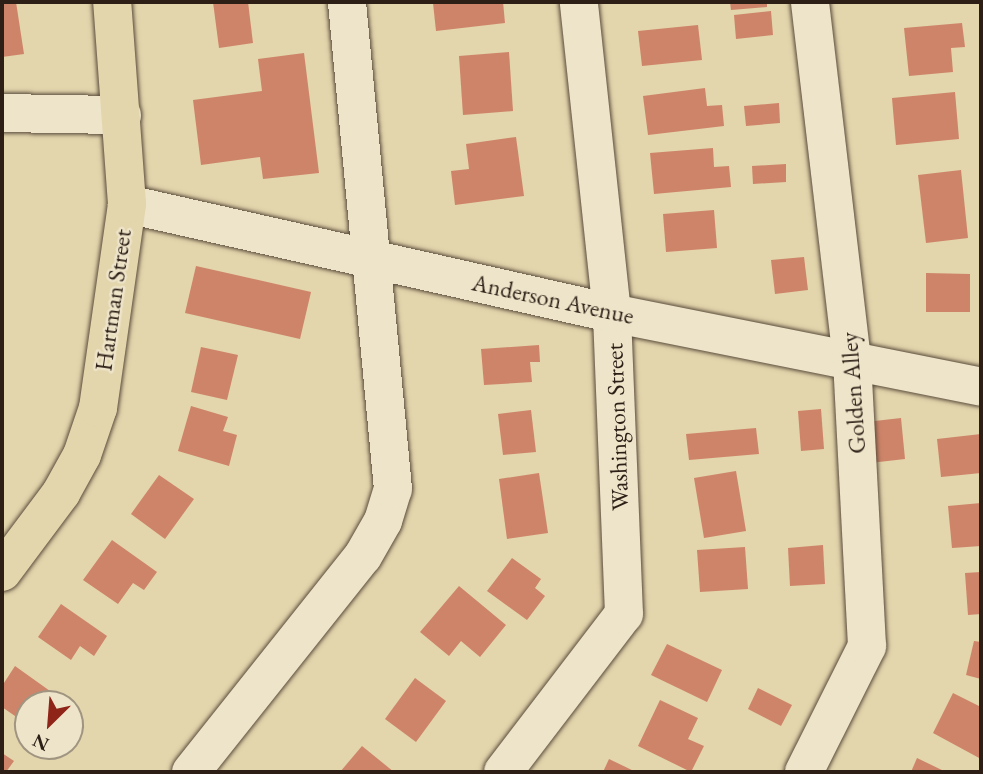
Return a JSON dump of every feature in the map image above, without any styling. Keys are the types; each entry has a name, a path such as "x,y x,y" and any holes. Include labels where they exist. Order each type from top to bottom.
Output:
{"main road":[{"name":"Hartman Street","path":"2,572 61,493 82,454 98,408 127,204 112,2"}],"street":[{"path":"191,772 363,556 383,521 393,488 347,2"},
{"name":"Washington Street","path":"503,772 624,614 612,313 579,2"},
{"name":"Golden Alley","path":"804,772 867,646 852,360 810,2"},
{"path":"2,113 122,115"},
{"name":"Anderson Avenue","path":"127,204 612,313 981,387"}],"building":[{"path":"2,2 16,2 24,54 2,57"},
{"path":"213,2 248,2 253,43 219,48"},
{"path":"503,2 505,23 436,31 433,3"},
{"path":"730,2 767,2 767,7 731,10"},
{"path":"771,11 773,35 736,39 734,15"},
{"path":"962,23 965,47 951,48 953,72 909,76 904,28"},
{"path":"698,25 702,60 642,66 638,31"},
{"path":"509,52 513,111 463,115 459,56"},
{"path":"304,53 319,173 263,179 260,157 201,165 193,100 262,91 258,59"},
{"path":"705,88 707,106 722,105 724,126 648,135 643,96"},
{"path":"955,92 959,139 896,145 892,98"},
{"path":"779,103 780,123 746,126 744,106"},
{"path":"516,137 524,196 455,205 451,171 469,169 466,144"},
{"path":"713,148 714,167 729,166 731,187 654,194 650,153"},
{"path":"786,164 786,182 753,184 752,166"},
{"path":"961,170 968,238 926,243 918,175"},
{"path":"714,210 717,248 666,252 663,214"},
{"path":"804,257 808,290 775,294 771,260"},
{"path":"196,266 311,292 300,339 185,313"},
{"path":"926,273 970,274 970,312 926,312"},
{"path":"539,345 540,362 530,362 532,382 484,385 481,349"},
{"path":"201,347 238,355 227,400 191,392"},
{"path":"191,406 228,417 223,431 237,435 229,466 178,451"},
{"path":"821,409 824,449 801,451 798,411"},
{"path":"531,410 536,452 503,455 498,414"},
{"path":"901,418 905,459 870,463 866,422"},
{"path":"756,428 759,454 689,460 686,434"},
{"path":"981,434 981,473 941,477 937,439"},
{"path":"736,471 746,531 704,538 694,478"},
{"path":"539,473 548,533 507,539 499,479"},
{"path":"159,475 194,499 165,539 131,514"},
{"path":"981,503 981,546 952,548 948,506"},
{"path":"112,540 157,572 144,590 133,583 118,604 83,580"},
{"path":"823,545 825,584 790,586 788,548"},
{"path":"745,547 748,589 700,592 697,550"},
{"path":"512,558 541,579 535,588 545,596 527,620 487,591"},
{"path":"981,572 981,614 968,615 965,573"},
{"path":"459,586 506,625 480,657 461,641 449,656 420,632"},
{"path":"61,604 107,636 94,656 80,646 71,660 38,637"},
{"path":"974,641 981,642 981,679 966,675"},
{"path":"667,644 722,670 707,702 651,675"},
{"path":"15,666 49,690 14,690 14,715 2,707 2,686"},
{"path":"415,678 446,701 416,742 385,719"},
{"path":"758,688 792,705 781,726 748,709"},
{"path":"953,693 981,707 981,759 933,733"},
{"path":"660,700 698,718 688,739 704,746 691,772 638,746"},
{"path":"362,746 394,772 340,772"},
{"path":"2,753 14,761 6,772 2,772"},
{"path":"917,758 946,772 911,772"},
{"path":"609,759 636,772 603,772"}]}
